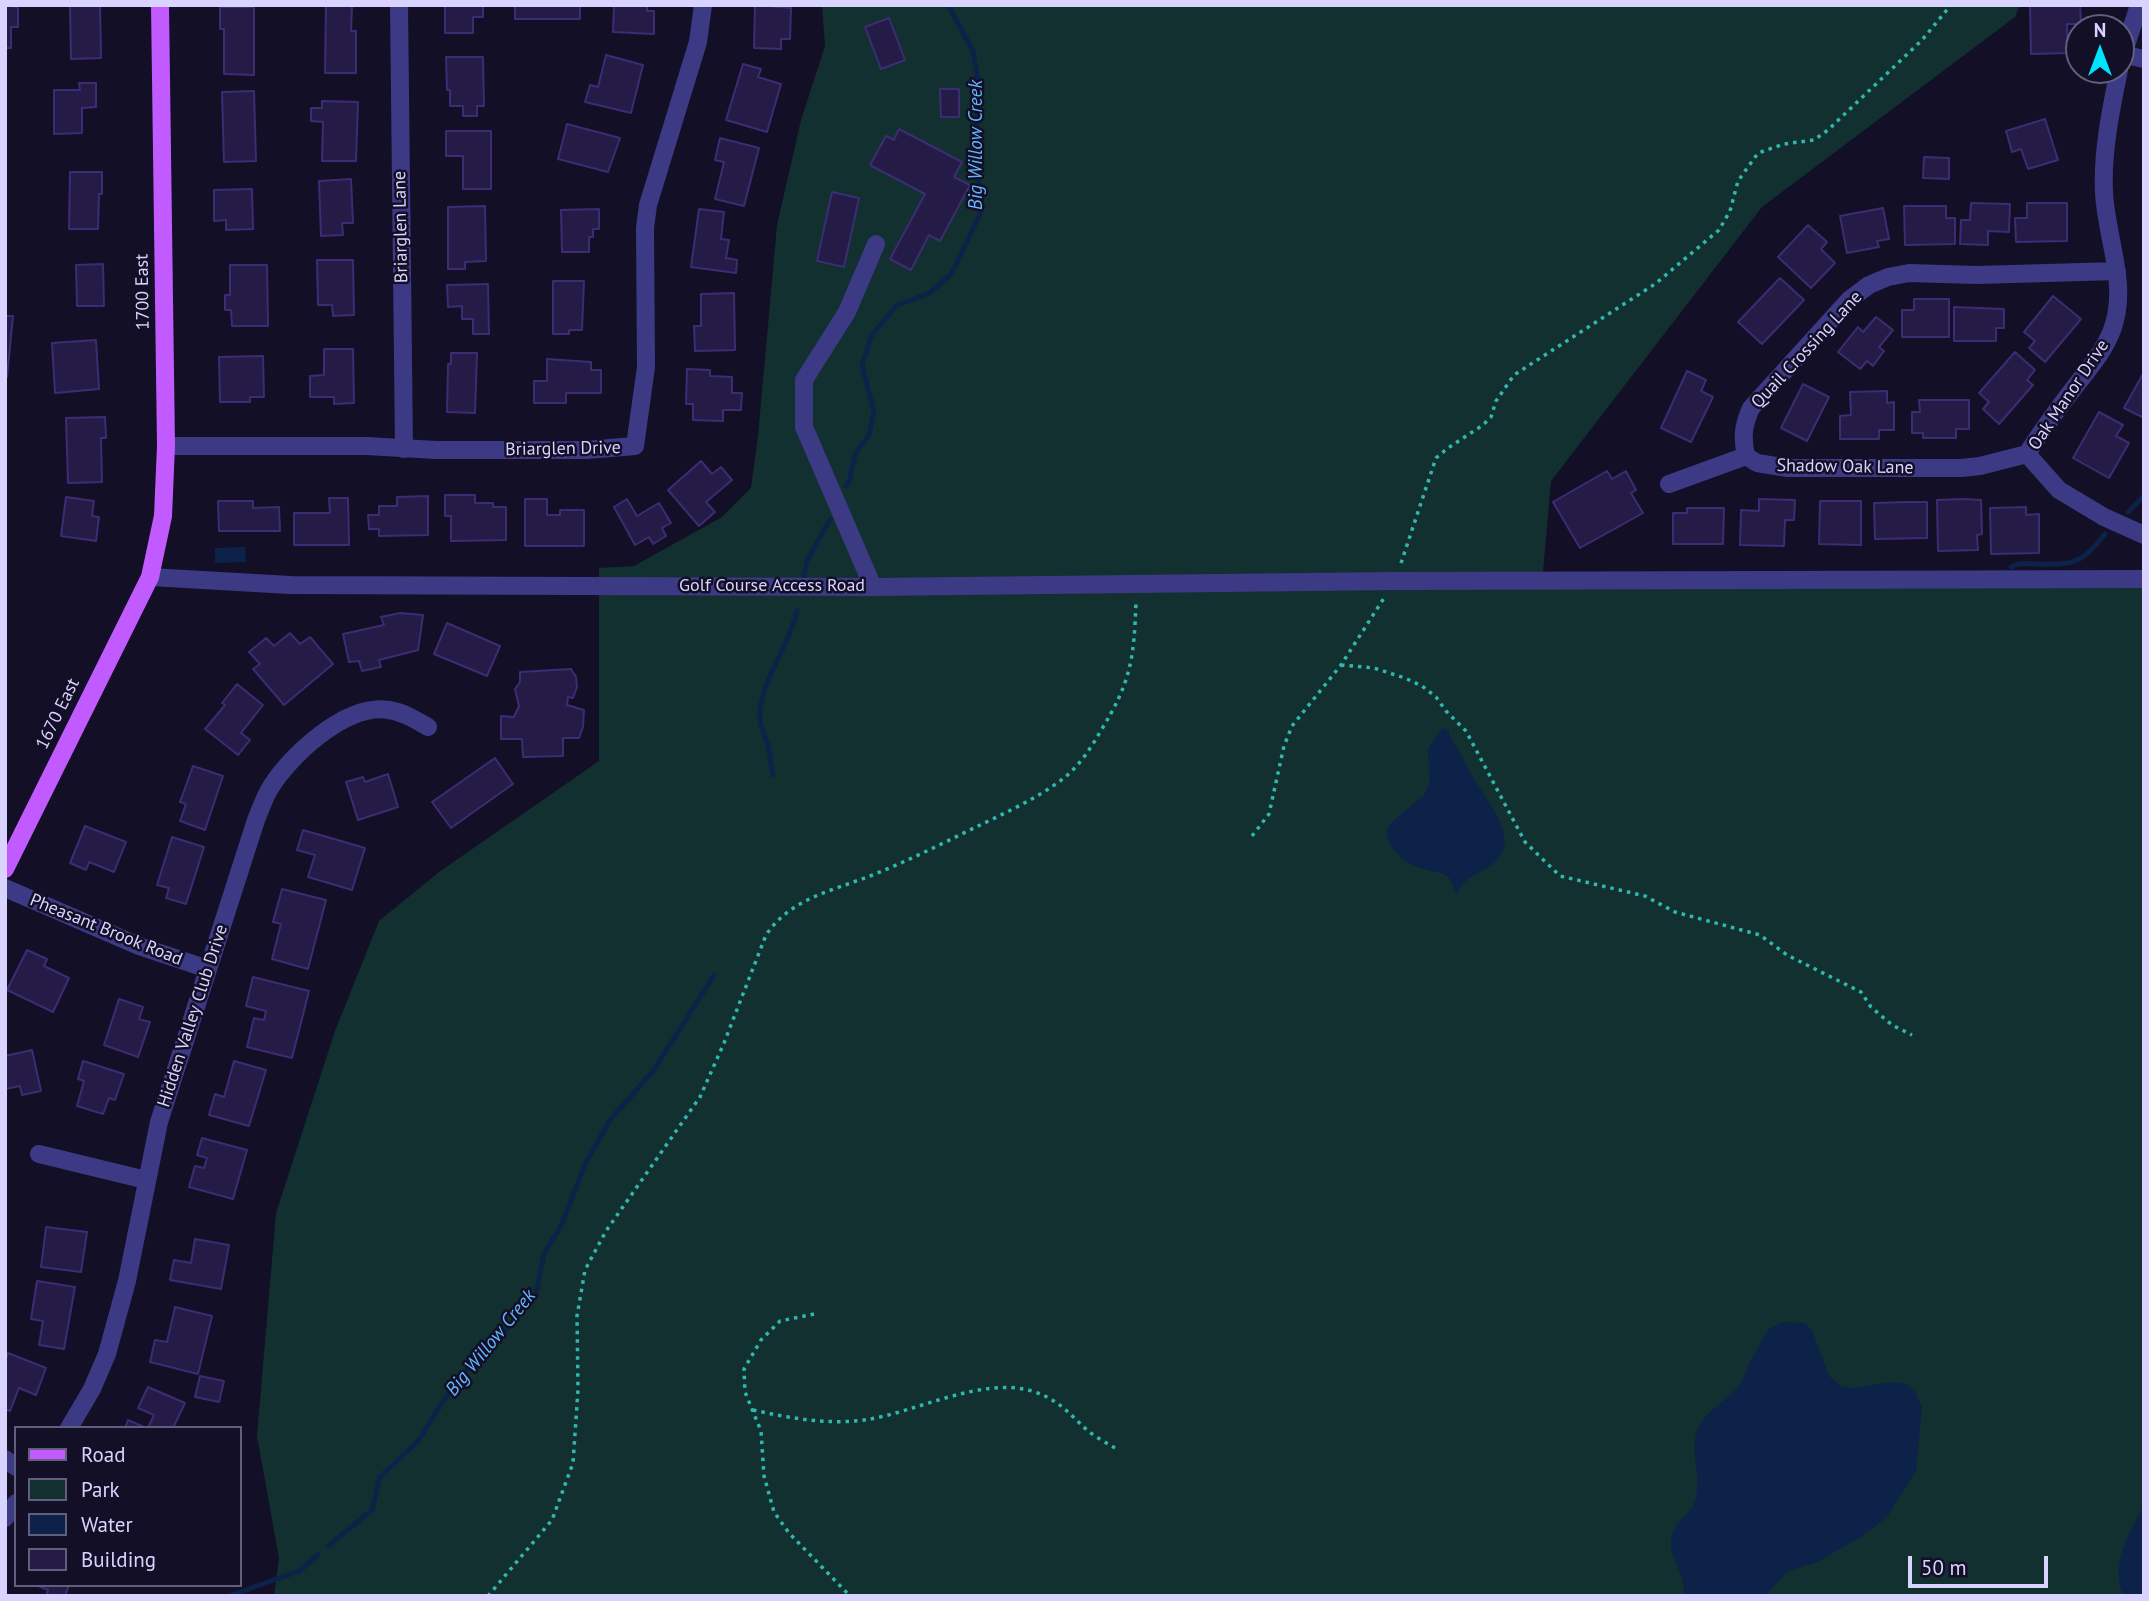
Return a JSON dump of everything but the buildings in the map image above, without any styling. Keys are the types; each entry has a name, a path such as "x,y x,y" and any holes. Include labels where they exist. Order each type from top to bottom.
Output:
{"main road":[{"name":"1700 East","path":"150,578 163,516 166,446 160,5"},
{"name":"1670 East","path":"5,869 150,578"}],"street":[{"name":"Briarglen Lane","path":"399,5 404,449"},
{"name":"Briarglen Drive","path":"166,446 586,450 635,446 646,367 645,228 648,205 698,42 703,5"},
{"name":"Oak Manor Drive","path":"2117,84 2103,172 2106,220 2117,271 2118,307 2108,340 2027,454 2059,490 2104,517 2144,535"},
{"path":"873,587 804,427 804,380 846,312 876,244"},
{"name":"Quail Crossing Lane","path":"1746,456 1742,438 1751,408 1849,300 1869,285 1888,277 1909,273 1977,275 2117,271"},
{"name":"Shadow Oak Lane","path":"1746,456 1757,463 1787,468 1961,468 2027,454"},
{"path":"1669,484 1746,456"},
{"name":"Golf Course Access Road","path":"150,578 290,585 873,587 1394,581 2144,579"},
{"name":"Hidden Valley Club Drive","path":"70,1426 92,1389 107,1354 127,1280 159,1122 256,820 268,791 286,766 307,744 333,726 363,711 389,710 428,727"},
{"name":"Pheasant Brook Road","path":"5,888 139,946 208,969"},
{"path":"39,1154 146,1181"}],"path":[{"path":"1252,836 1269,814 1284,746 1292,726 1341,664 1394,581 1436,458 1491,417 1496,401 1514,375 1655,284 1719,230 1730,211 1738,181 1758,153 1784,144 1814,139 1828,130 1922,40 1951,5"},
{"path":"488,1596 552,1520 573,1463 578,1390 577,1316 585,1270 606,1231 700,1097 766,935 776,920 792,906 899,865 1010,810 1065,777 1090,750 1128,680 1134,649 1137,586"},
{"path":"1341,664 1374,668 1405,678 1422,686 1436,698 1466,731 1525,842 1560,876 1646,896 1675,912 1760,935 1787,955 1861,992 1871,1007 1892,1025 1912,1035"},
{"path":"814,1314 780,1321 761,1340 744,1369 745,1392 761,1431 764,1476 774,1512 789,1533 850,1596"},
{"path":"753,1410 831,1423 866,1420 989,1388 1030,1390 1058,1401 1091,1433 1115,1448"}],"green space":[{"path":"822,5 2020,5 2015,17 1762,207 1551,481 1543,572 2144,571 2144,1596 274,1596 279,1558 257,1436 276,1213 335,1031 379,921 439,872 599,761 599,568 634,566 722,517 751,488 777,225 801,120 825,46"}],"water":[{"path":"245,547 246,562 215,563 215,548"},
{"path":"1442,728 1449,730 1473,777 1498,817 1505,839 1498,859 1466,881 1457,893 1446,875 1419,868 1400,856 1391,845 1386,831 1392,822 1424,795 1430,781 1428,749"},
{"path":"1783,1322 1805,1323 1812,1330 1829,1376 1841,1386 1854,1388 1891,1382 1907,1384 1916,1393 1922,1408 1916,1471 1887,1517 1861,1537 1817,1562 1787,1572 1765,1596 1684,1596 1683,1580 1672,1554 1671,1540 1675,1528 1695,1500 1698,1483 1694,1448 1697,1431 1709,1413 1739,1386 1770,1328"},
{"path":"2144,1506 2144,1596 2124,1596 2120,1586 2120,1563 2132,1526"}],"waterway":[{"name":"Big Willow Creek","path":"846,486 855,454 869,435 874,412 862,366 871,336 897,305 928,294 951,275 980,214 977,135 979,87 973,51 948,5"},
{"path":"2128,512 2144,496"},
{"name":"Big Willow Creek","path":"803,580 807,561 830,519"},
{"path":"2011,567 2020,564 2069,563 2084,556 2105,534"},
{"name":"Big Willow Creek","path":"773,775 760,721 760,707 797,611"},
{"name":"Big Willow Creek","path":"328,1546 372,1510 380,1477 418,1441 456,1381 499,1338 536,1294 544,1254 561,1226 586,1162 610,1120 654,1070 714,975"},
{"name":"Big Willow Creek","path":"229,1596 299,1571 318,1555"}]}
